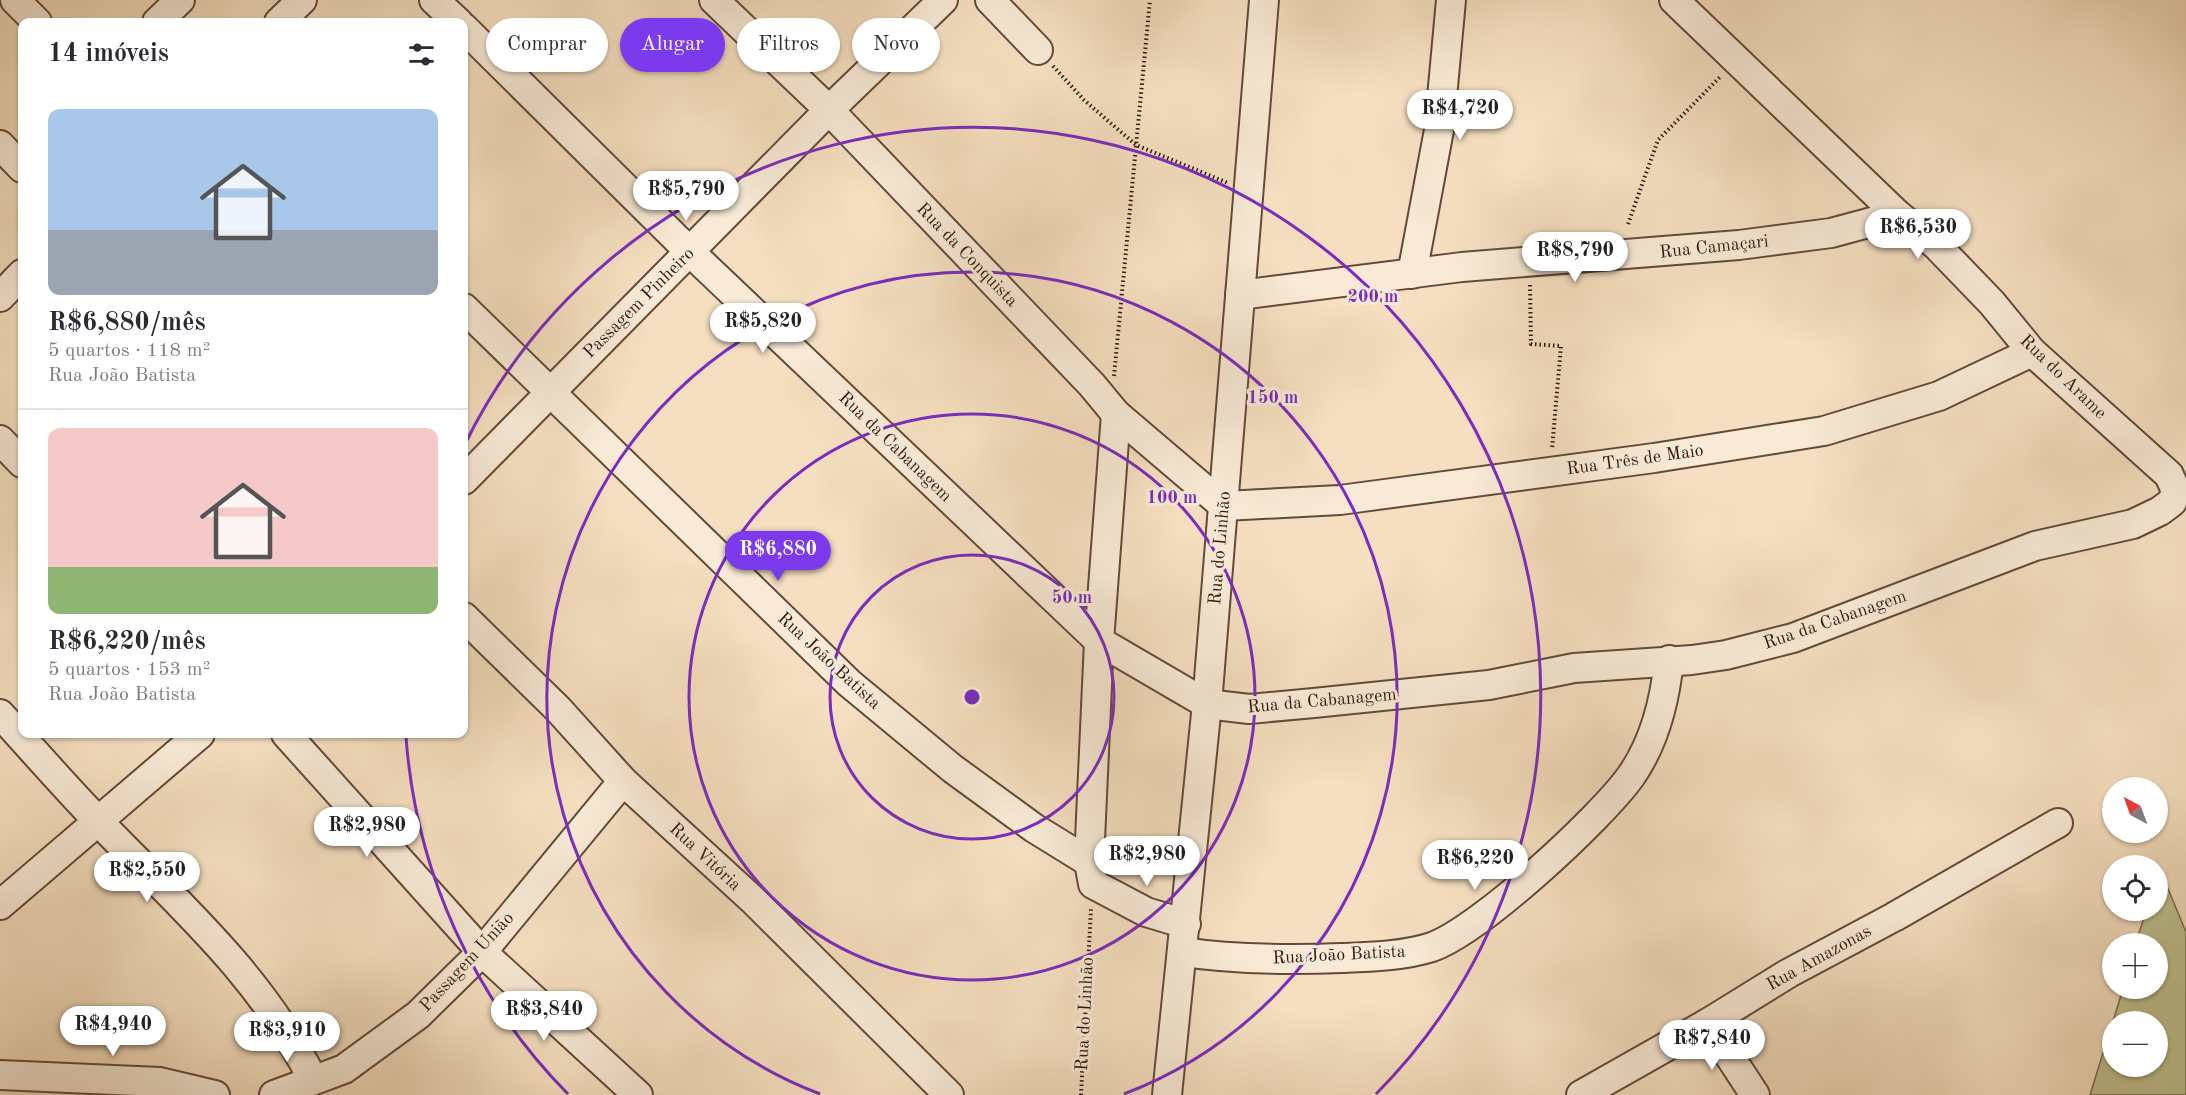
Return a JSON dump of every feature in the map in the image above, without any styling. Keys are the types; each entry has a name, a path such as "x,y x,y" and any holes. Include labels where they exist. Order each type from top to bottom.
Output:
{"street":[{"path":"15,0 33,18"},
{"path":"161,18 180,0"},
{"path":"283,18 302,0"},
{"path":"434,0 454,18"},
{"name":"Rua da Conquista","path":"714,0 829,110 1116,414 1224,506"},
{"name":"Passagem Pinheiro","path":"468,476 829,110 943,0"},
{"path":"990,0 1038,50"},
{"name":"Rua do Linhão","path":"1167,1095 1207,704 1264,0"},
{"path":"1412,274 1438,130 1451,0"},
{"name":"Rua do Arame","path":"1674,0 1898,214 1936,245 2032,352 2169,475 2174,484 2176,496 2167,507 2133,524"},
{"name":"Rua da Cabanagem","path":"468,32 690,252 1099,641 1207,704 1250,709 1314,704 1489,685 1574,668 1726,655 1793,638 1949,580 2011,554 2133,524"},
{"path":"0,146 18,164"},
{"name":"Rua Camaçari","path":"1240,295 1412,274 1739,245 1831,233 1898,214"},
{"path":"0,297 18,278"},
{"name":"Rua João Batista","path":"468,312 849,683 953,769 1091,873 1146,912 1186,924"},
{"name":"Rua Três de Maio","path":"1224,506 1340,500 1550,472 1824,431 1939,396 2032,352"},
{"path":"1091,873 1099,641 1116,414"},
{"path":"0,440 18,459"},
{"name":"Rua Vitória","path":"468,621 558,709 623,781 754,902 949,1095"},
{"name":"Rua João Batista","path":"1183,952 1216,957 1289,960 1361,957 1406,953 1453,937 1518,887 1603,808 1631,776 1654,732 1669,660"},
{"path":"0,714 18,734"},
{"path":"22,738 99,822 196,918 241,968 294,1041 313,1080"},
{"path":"0,905 195,738"},
{"path":"290,738 482,952 638,1095"},
{"name":"Passagem União","path":"274,1095 344,1069 389,1038 432,1002 482,952 623,781"},
{"name":"Rua Amazonas","path":"1581,1095 1708,1023 1789,973 1894,917 2058,824"},
{"path":"1708,1023 1755,1095"},
{"path":"0,1075 160,1082 183,1085 215,1095"}],"path":[{"path":"1116,414 1115,355 1149,0"},
{"path":"1038,50 1084,100 1136,145 1248,191"},
{"path":"1628,224 1658,140 1726,72"},
{"path":"1529,263 1531,344 1561,346 1550,472"},
{"name":"Rua do Linhão","path":"1081,1095 1091,873"}],"green space":[{"path":"2168,889 2186,932 2186,1095 2090,1095 2102,1056 2102,1077 2168,1077 2168,1011 2116,1011 2120,999 2168,999 2168,933 2139,933 2143,921 2168,921"}]}
